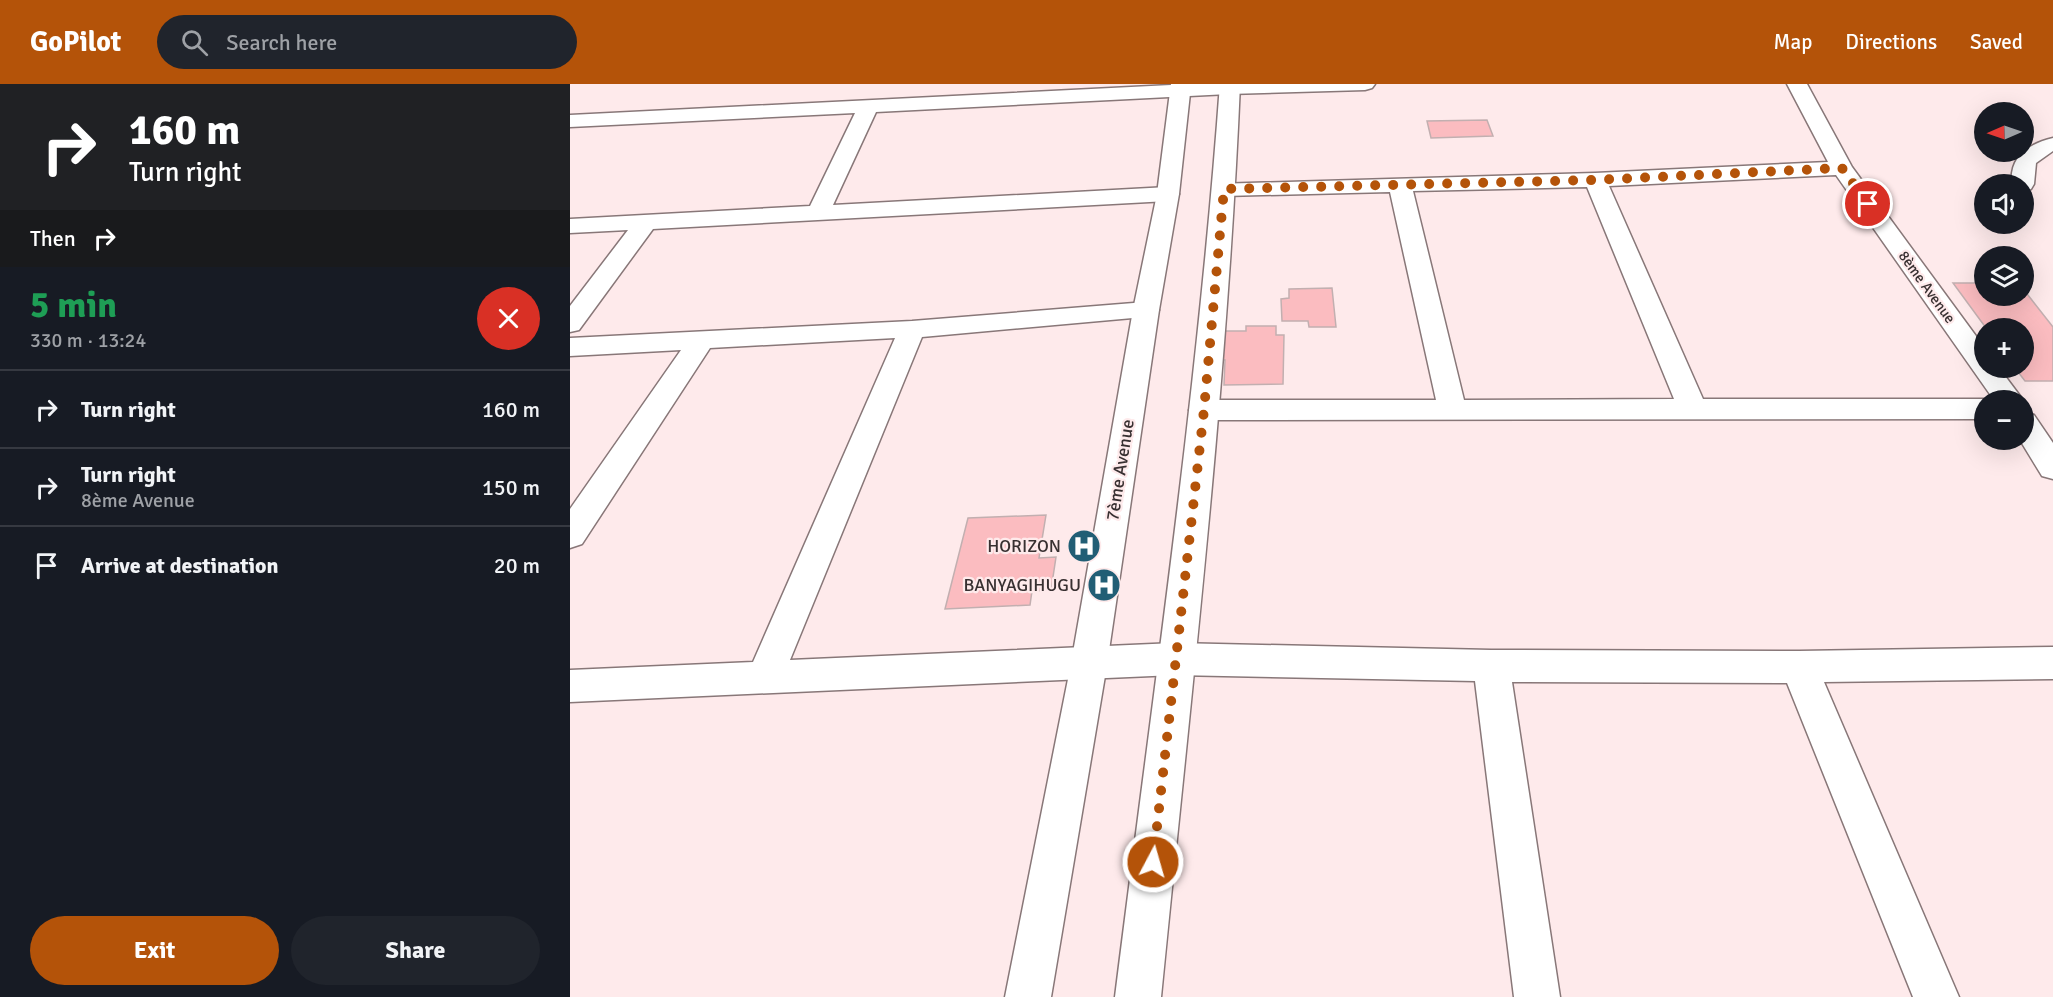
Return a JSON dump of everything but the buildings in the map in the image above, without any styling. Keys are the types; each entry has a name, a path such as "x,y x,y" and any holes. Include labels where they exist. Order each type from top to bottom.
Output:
{"street":[{"path":"570,121 832,101 868,107 1180,88 1365,84"},
{"name":"8ème Avenue","path":"1797,84 1842,168 1974,352"},
{"path":"1138,997 1204,410 1224,189 1230,86"},
{"name":"7ème Avenue","path":"1028,997 1089,664 1146,310 1168,194 1180,88"},
{"path":"819,211 868,107"},
{"path":"2022,174 2026,159 2040,148 2053,144"},
{"path":"1224,189 1595,180 1842,168"},
{"path":"1595,180 1692,408"},
{"path":"1400,184 1452,408"},
{"path":"570,226 1168,194"},
{"path":"570,324 647,221"},
{"path":"570,347 912,329 1146,310"},
{"path":"765,676 912,329"},
{"path":"570,536 702,340"},
{"path":"1204,410 1974,409"},
{"path":"2034,438 2053,468"},
{"path":"570,686 1175,659 1491,666 1799,667 2053,663"},
{"path":"1491,666 1537,997"},
{"path":"1799,667 1936,997"}],"place":[{"name":"HORIZON","path":"1084,546"},
{"name":"BANYAGIHUGU","path":"1104,585"}],"route":[{"path":"1153,862 1204,410 1224,189 1595,180 1842,168 1868,204"}]}
